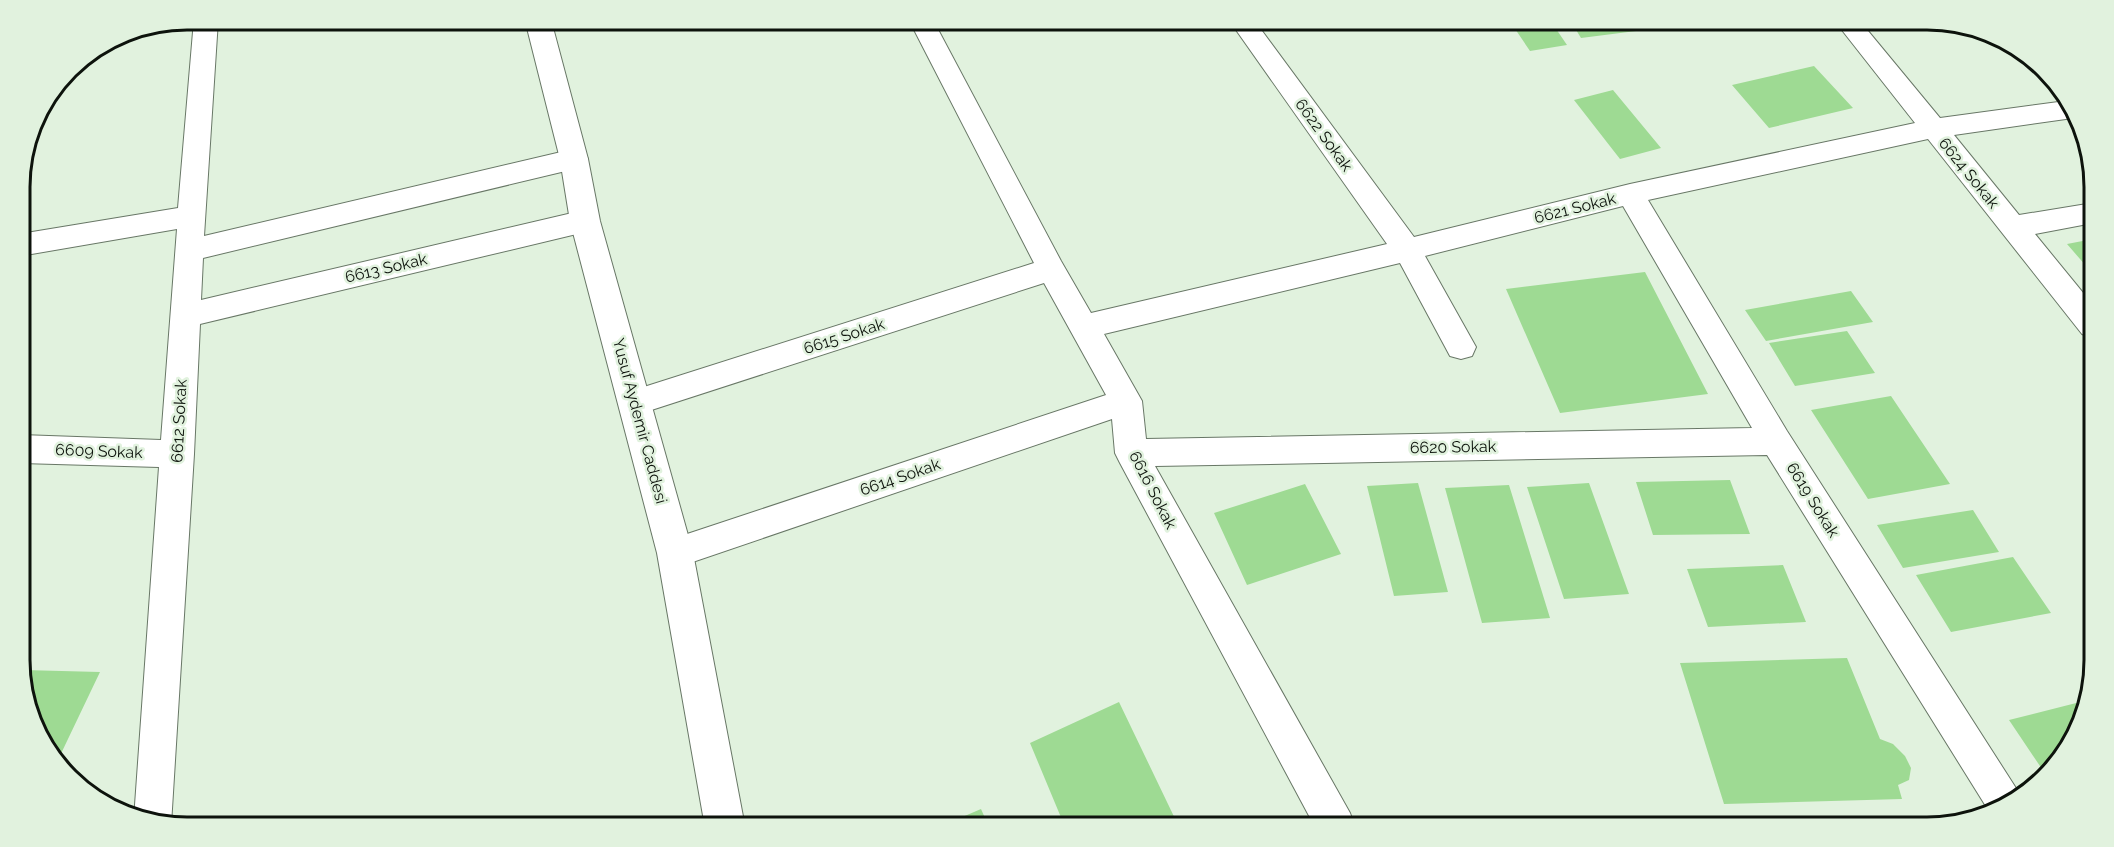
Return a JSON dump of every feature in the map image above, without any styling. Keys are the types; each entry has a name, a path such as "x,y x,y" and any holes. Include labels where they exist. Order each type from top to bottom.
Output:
{"street":[{"name":"6612 Sokak","path":"154,813 205,30"},
{"name":"Yusuf Aydemir Caddesi","path":"541,30 574,159 585,220 675,553 723,817"},
{"name":"6616 Sokak","path":"926,30 1051,270 1126,401 1131,453 1330,817"},
{"name":"6622 Sokak","path":"1257,30 1407,250 1461,347"},
{"name":"6624 Sokak","path":"1854,30 2084,314"},
{"name":"6621 Sokak","path":"1084,327 1630,194 1932,129 2064,112"},
{"path":"190,250 574,159"},
{"name":"6619 Sokak","path":"1630,194 1776,441 2002,798"},
{"path":"2012,226 2084,214"},
{"path":"30,243 192,216"},
{"name":"6613 Sokak","path":"186,315 585,220"},
{"name":"6615 Sokak","path":"636,402 1051,270"},
{"name":"6614 Sokak","path":"675,553 1126,401"},
{"name":"6620 Sokak","path":"1131,453 1776,441"},
{"name":"6609 Sokak","path":"30,449 177,454"}],"building":[{"path":"1516,30 1557,30 1567,45 1530,51"},
{"path":"1576,30 1636,31 1581,38"},
{"path":"1814,66 1853,108 1769,128 1732,85"},
{"path":"1613,90 1661,148 1620,159 1574,100"},
{"path":"2084,241 2084,264 2067,244"},
{"path":"1645,272 1708,394 1560,413 1506,289"},
{"path":"1851,291 1873,322 1766,341 1745,310"},
{"path":"1847,331 1875,373 1795,386 1769,343"},
{"path":"1891,396 1950,484 1868,499 1811,410"},
{"path":"1730,480 1750,534 1653,535 1636,482"},
{"path":"1418,483 1448,592 1394,596 1367,486"},
{"path":"1589,483 1629,594 1564,599 1527,487"},
{"path":"1305,484 1341,554 1247,585 1214,513"},
{"path":"1509,485 1550,618 1482,623 1445,488"},
{"path":"1973,510 1999,552 1903,568 1877,525"},
{"path":"2013,557 2051,613 1951,632 1916,575"},
{"path":"1783,565 1806,622 1708,627 1687,569"},
{"path":"1847,658 1880,739 1893,744 1905,756 1911,768 1909,780 1898,785 1902,799 1724,804 1680,663"},
{"path":"31,670 100,672 61,753 46,729 38,710"},
{"path":"1119,702 1174,817 1061,817 1030,743"},
{"path":"2078,703 2063,738 2041,767 2009,720"},
{"path":"981,809 985,817 962,817"}]}
